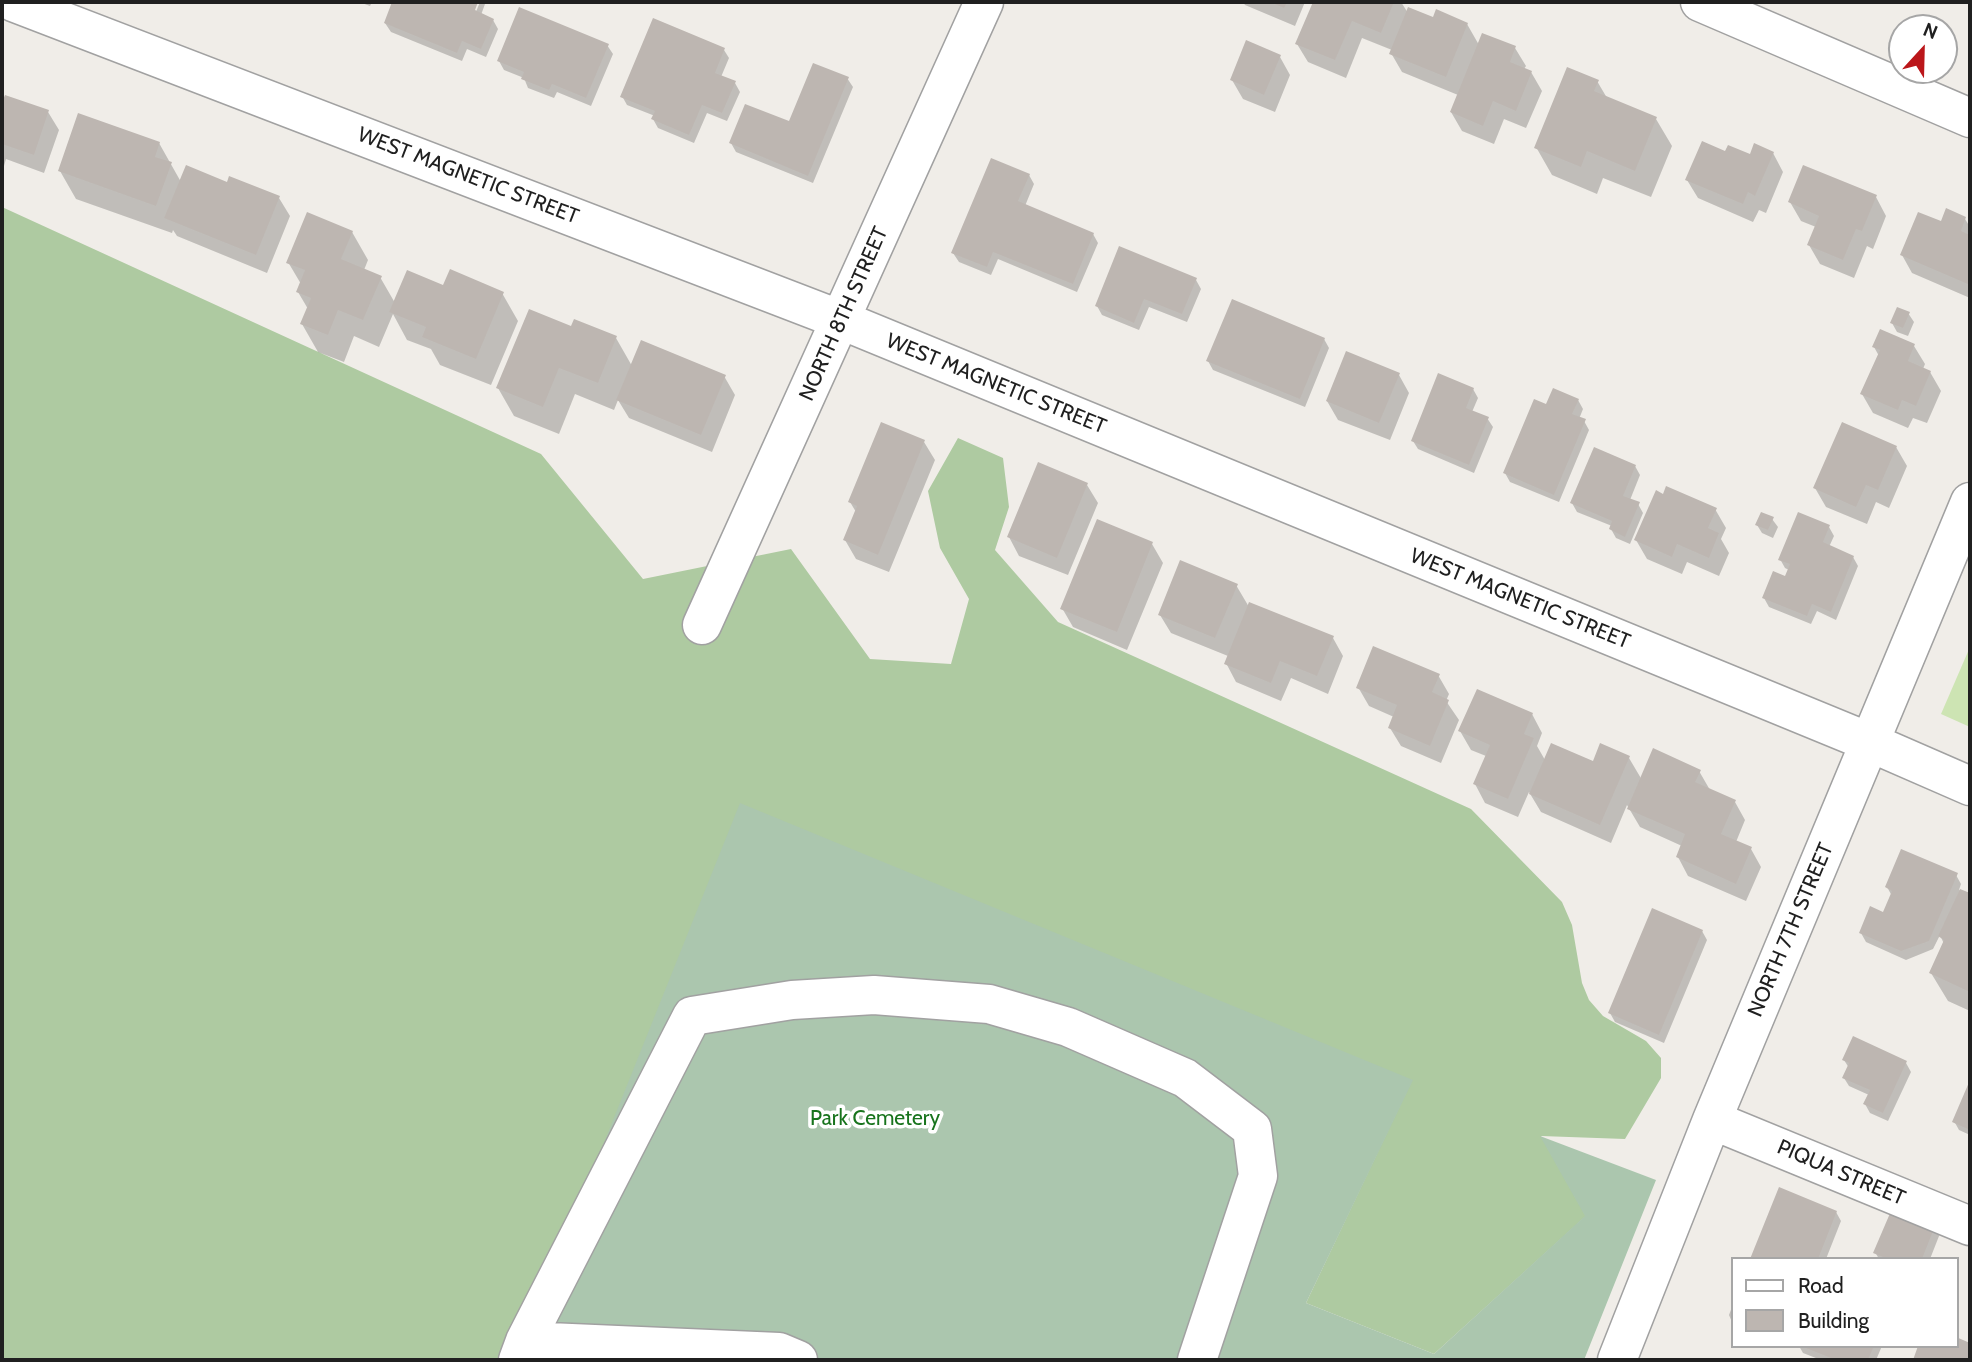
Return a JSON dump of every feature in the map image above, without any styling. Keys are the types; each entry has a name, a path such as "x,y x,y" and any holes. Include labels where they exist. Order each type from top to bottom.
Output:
{"street":[{"name":"WEST MAGNETIC STREET","path":"13,2 841,320 1869,741 1970,786"},
{"name":"NORTH 8TH STREET","path":"702,625 984,2"},
{"path":"1700,2 1970,118"},
{"name":"NORTH 7TH STREET","path":"1619,1360 1712,1120 1970,502"},
{"path":"798,1360 779,1352 521,1350 692,1016 792,1000 874,995 989,1004 1068,1027 1185,1078 1252,1129 1258,1176 1198,1360"},
{"name":"PIQUA STREET","path":"1712,1120 1970,1226"}],"green space":[{"path":"2,207 541,454 643,579 791,549 870,659 951,664 969,599 940,548 928,491 958,438 1003,458 1009,507 995,550 1058,622 1471,809 1562,902 1572,925 1582,983 1589,1000 1603,1016 1646,1041 1661,1058 1661,1078 1625,1139 1541,1136 1586,1216 1434,1354 1306,1303 1412,1080 518,1360 2,1360"},
{"path":"1970,647 1970,727 1941,714"},
{"name":"Park Cemetery","path":"740,803 1413,1080 1306,1303 1434,1354 1585,1216 1540,1136 1656,1180 1584,1360 517,1360"}],"building":[{"path":"392,2 478,2 475,10 494,19 481,49 462,41 457,53 384,23"},
{"path":"1270,2 1287,2 1284,8"},
{"path":"1313,2 1394,2 1381,33 1352,21 1335,60 1295,44"},
{"path":"519,7 609,44 586,98 552,84 549,90 521,79 524,72 497,61"},
{"path":"1408,7 1433,17 1436,9 1468,23 1446,77 1389,54"},
{"path":"653,18 725,48 715,73 736,81 722,113 702,105 689,135 651,119 655,111 620,97"},
{"path":"1482,33 1516,46 1510,62 1532,71 1516,111 1493,101 1483,126 1450,112"},
{"path":"1246,40 1281,55 1264,95 1230,80"},
{"path":"813,63 849,77 808,176 729,143 745,104 789,121"},
{"path":"1567,67 1599,80 1594,91 1657,117 1635,171 1587,151 1581,167 1534,148"},
{"path":"5,95 49,110 34,155 2,144 2,102"},
{"path":"78,113 160,142 155,157 172,162 156,206 58,171"},
{"path":"1702,141 1725,151 1728,145 1750,154 1754,143 1774,152 1755,196 1748,192 1743,204 1685,180"},
{"path":"991,158 1030,174 1018,201 1094,233 1073,284 993,252 987,267 951,253"},
{"path":"186,165 227,182 229,176 280,196 256,255 164,218"},
{"path":"1803,165 1877,195 1862,231 1856,229 1843,260 1807,245 1819,216 1788,202"},
{"path":"1946,208 1966,217 1961,231 1970,235 1970,285 1900,255 1918,212 1941,221"},
{"path":"307,212 353,231 341,259 382,276 363,320 338,310 328,335 300,324 311,298 296,292 305,270 286,263"},
{"path":"1119,246 1197,278 1182,314 1144,299 1134,323 1095,306"},
{"path":"450,269 504,292 476,359 422,337 426,327 389,312 407,270 443,285"},
{"path":"1232,299 1325,338 1300,399 1206,361"},
{"path":"1897,307 1910,312 1903,328 1890,323"},
{"path":"529,309 571,326 574,319 617,336 598,383 559,368 543,407 496,388"},
{"path":"1880,329 1915,344 1908,361 1931,371 1916,406 1902,400 1898,410 1860,394 1880,350 1872,347"},
{"path":"641,340 726,375 701,435 616,400"},
{"path":"1346,351 1400,373 1379,423 1326,401"},
{"path":"1438,373 1474,388 1466,408 1489,417 1469,465 1411,441"},
{"path":"1553,388 1579,399 1572,414 1586,419 1554,495 1503,473 1534,399 1546,404"},
{"path":"881,422 925,440 878,555 843,540 857,506 848,502"},
{"path":"1842,422 1897,446 1878,490 1866,485 1856,507 1813,488"},
{"path":"1594,447 1636,465 1623,496 1640,502 1625,537 1609,529 1612,521 1570,503"},
{"path":"1038,462 1088,483 1057,558 1007,537"},
{"path":"1666,486 1717,508 1708,528 1719,533 1709,558 1677,544 1672,557 1634,540 1656,490 1663,494"},
{"path":"1761,512 1774,517 1768,530 1755,525"},
{"path":"1798,512 1830,525 1823,542 1854,556 1831,612 1812,604 1807,616 1762,598 1773,571 1785,576 1790,564 1778,560"},
{"path":"1097,519 1153,542 1117,632 1060,609"},
{"path":"1180,560 1238,584 1215,638 1158,615"},
{"path":"1249,602 1334,636 1317,676 1280,661 1271,683 1224,664"},
{"path":"1373,646 1440,674 1432,692 1449,700 1430,746 1388,728 1397,705 1356,688"},
{"path":"1477,689 1533,713 1524,734 1534,738 1508,799 1473,784 1490,745 1458,731"},
{"path":"1551,743 1593,761 1600,743 1630,756 1600,825 1529,794"},
{"path":"1653,748 1701,770 1695,782 1736,800 1721,834 1752,847 1736,884 1676,857 1685,834 1627,809"},
{"path":"1901,849 1958,873 1929,941 1901,951 1859,933 1870,906 1883,912 1892,891 1885,887"},
{"path":"1960,889 1970,893 1970,992 1929,973 1944,940 1938,936"},
{"path":"1652,908 1703,930 1659,1035 1608,1013"},
{"path":"1853,1036 1907,1061 1883,1113 1863,1104 1870,1090 1842,1078 1849,1063 1842,1060"},
{"path":"1970,1080 1970,1130 1952,1122"},
{"path":"1779,1187 1837,1211 1819,1257 1751,1257"},
{"path":"1894,1204 1937,1221 1923,1257 1883,1257 1873,1253"},
{"path":"1958,1338 1970,1343 1970,1360 1913,1360 1917,1348 1958,1348"},
{"path":"1806,1348 1873,1348 1868,1360 1836,1360"}]}
